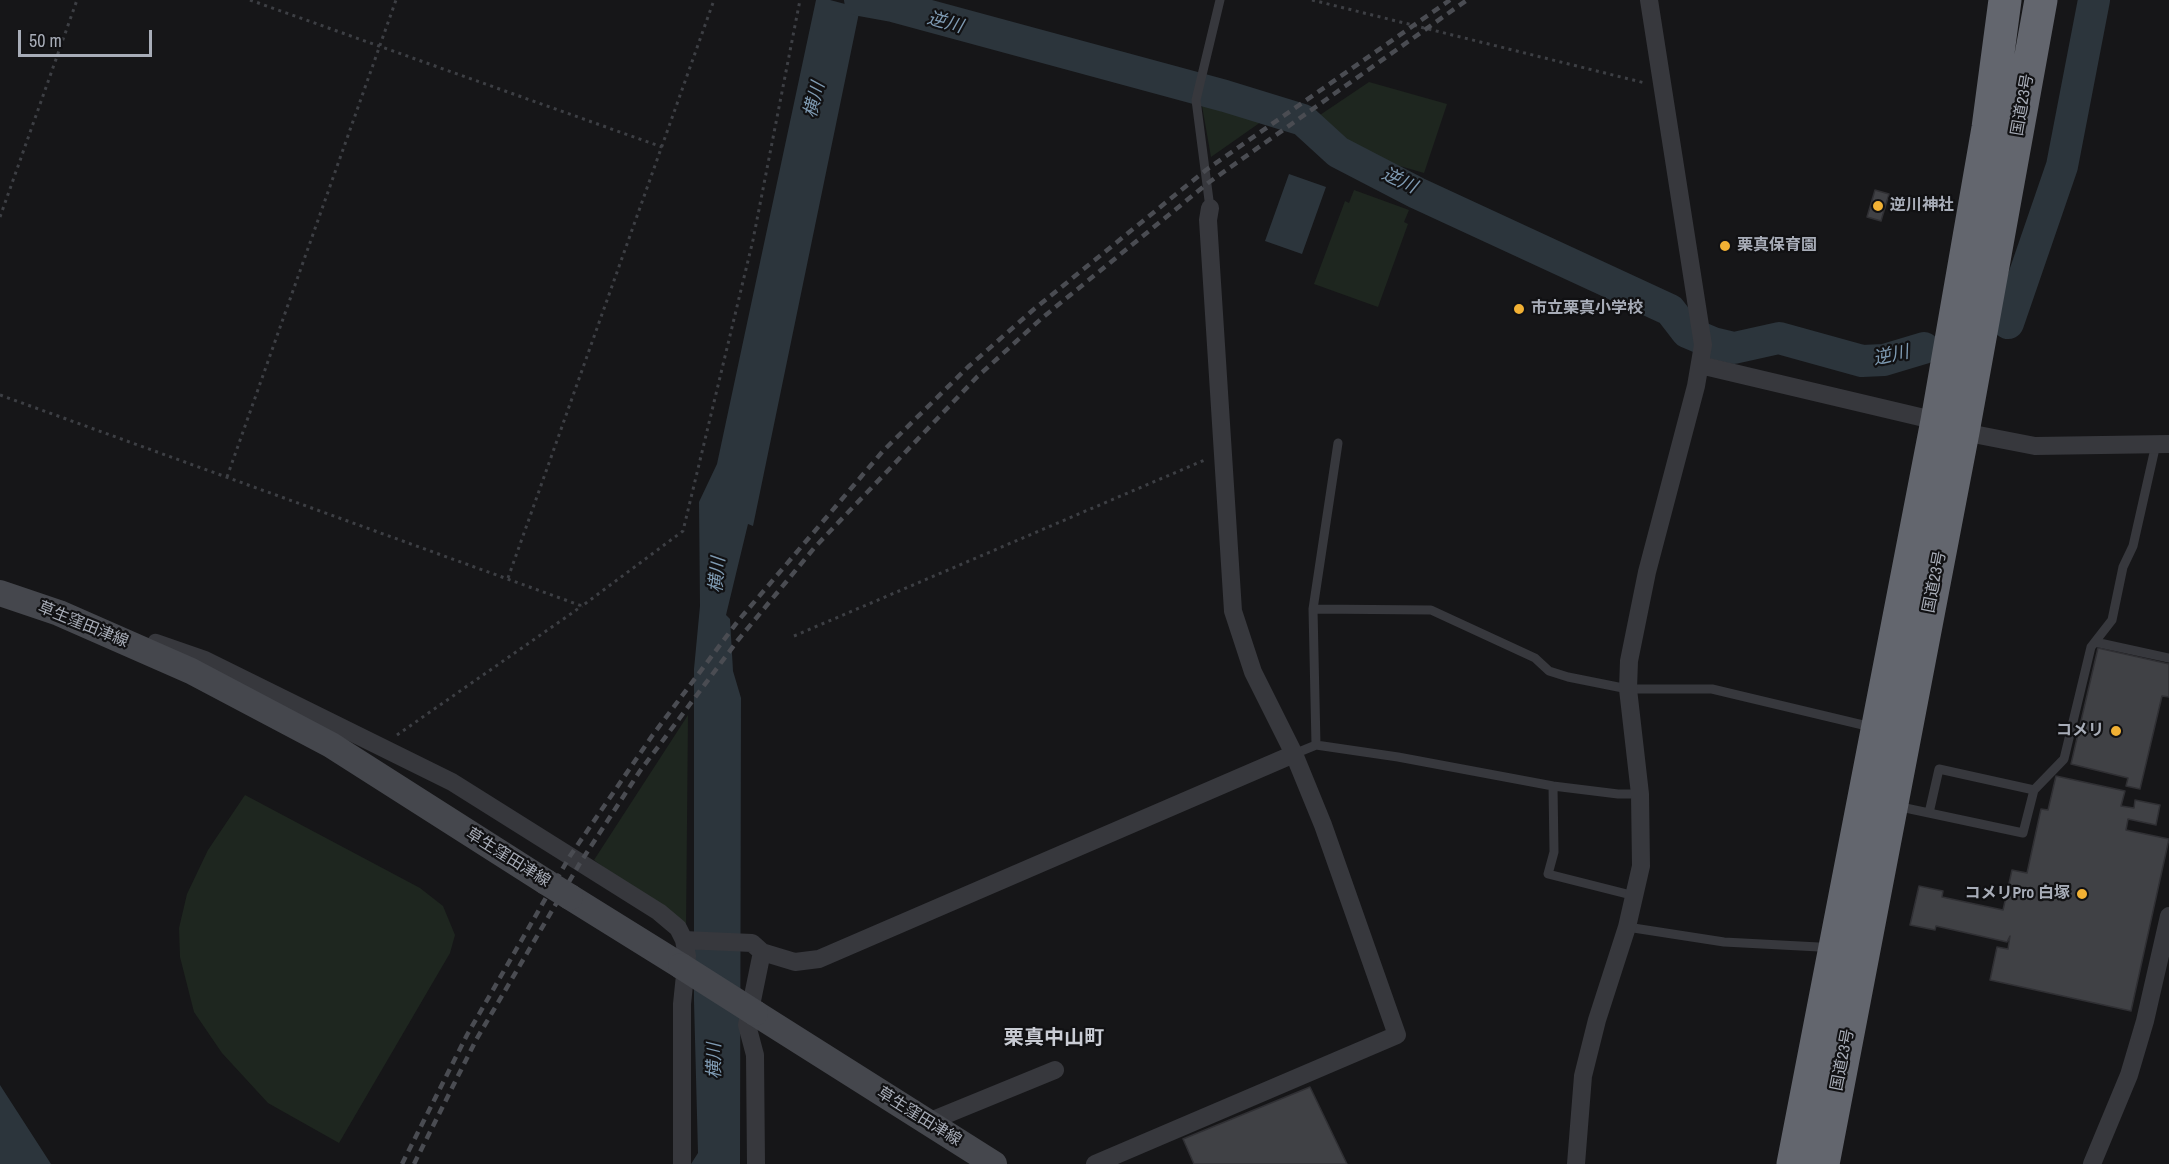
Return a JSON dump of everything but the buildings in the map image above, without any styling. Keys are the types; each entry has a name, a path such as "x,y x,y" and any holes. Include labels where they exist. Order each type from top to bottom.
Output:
{"highway":[{"name":"国道23号","path":"1823,1164 1892,805 1950,427 2005,0"},
{"name":"国道23号","path":"1793,1164 2041,0"}],"main road":[{"name":"草生窪田津線","path":"0,593 59,613 191,671 330,745 994,1164"}],"street":[{"path":"1576,1164 1583,1076 1597,1020 1628,927 1641,866 1640,794 1628,689 1629,661 1647,572 1700,365 1702,336 1649,0"},
{"path":"1095,1164 1397,1035 1323,825 1294,754 1253,672 1233,611 1208,220 1210,208"},
{"path":"1700,365 2035,446 2162,444"},
{"path":"147,652 156,643 205,660 383,746 452,782 659,912 678,928 688,941 682,1004 682,1164"},
{"path":"688,941 757,947 795,962 819,959 1294,754"},
{"path":"2092,1164 2129,1075 2145,1021 2169,916"},
{"path":"756,1164 754,1055 747,1025 757,947"},
{"path":"928,1122 1055,1070"}],"lane":[{"path":"1210,208 1196,100 1220,0"},
{"path":"1316,745 1313,609 1338,443"},
{"path":"1892,805 2023,833 2034,790 2064,759 2091,647 2112,620 2122,567 2133,546 2162,444"},
{"path":"1313,609 1431,610 1535,658 1550,670 1628,689 1712,689 1863,725"},
{"path":"2095,642 2169,658"},
{"path":"1294,754 1316,745 1398,756 1553,786 1618,794 1640,794"},
{"path":"1929,813 1939,769 2034,790"},
{"path":"1553,786 1554,852 1548,874 1635,896"},
{"path":"1628,927 1724,942 1819,947"}],"path":[{"path":"0,217 77,0"},
{"path":"250,0 662,147"},
{"path":"226,477 396,0"},
{"path":"508,578 714,0"},
{"path":"383,746 582,606 683,531 753,240 800,0"},
{"path":"1312,0 1664,88"},
{"path":"0,395 582,606"},
{"path":"794,636 1223,452"}],"shaded area":[{"path":"1369,82 1447,104 1424,173 1345,150 1322,131 1314,119"},
{"path":"1201,100 1268,117 1211,157"},
{"path":"1354,190 1409,210 1404,222 1408,224 1378,307 1314,284 1345,201 1349,203"},
{"path":"688,715 686,931 594,860"},
{"path":"245,795 420,888 443,906 455,935 450,953 339,1143 268,1103 222,1053 194,1012 180,957 179,928 187,894 208,850"}],"water":[{"name":"横川","path":"816,0 830,0 860,8 753,526 748,524 726,615 730,619 733,671 741,698 740,1164 691,1164 698,1153 694,1001 694,669 700,606 699,502 717,464"},
{"path":"1289,174 1326,187 1302,254 1265,241"},
{"path":"0,1085 51,1164 0,1164"}],"waterway":[{"name":"逆川","path":"860,0 893,6 1225,96 1303,120 1338,152 1417,193 1670,310 1687,332 1713,343 1734,348 1779,338 1862,361 1884,360 1924,348"},
{"name":"逆川","path":"2008,323 2062,166 2094,0"}],"railway":[{"path":"402,1164 467,1035 570,856 652,736 738,621 883,451 968,367 1033,310 1206,170 1450,0"},
{"path":"414,1164 476,1040 580,863 640,771 738,640 815,547 977,377 1042,318 1208,183 1467,0"}],"place":[{"name":"逆川神社","path":"1878,206"},
{"name":"栗真保育園","path":"1725,246"},
{"name":"市立栗真小学校","path":"1519,309"},
{"name":"コメリ","path":"2116,731"},
{"name":"コメリPro 白塚","path":"2082,894"}],"district":[{"name":"栗真中山町","path":"1054,1039"}]}
